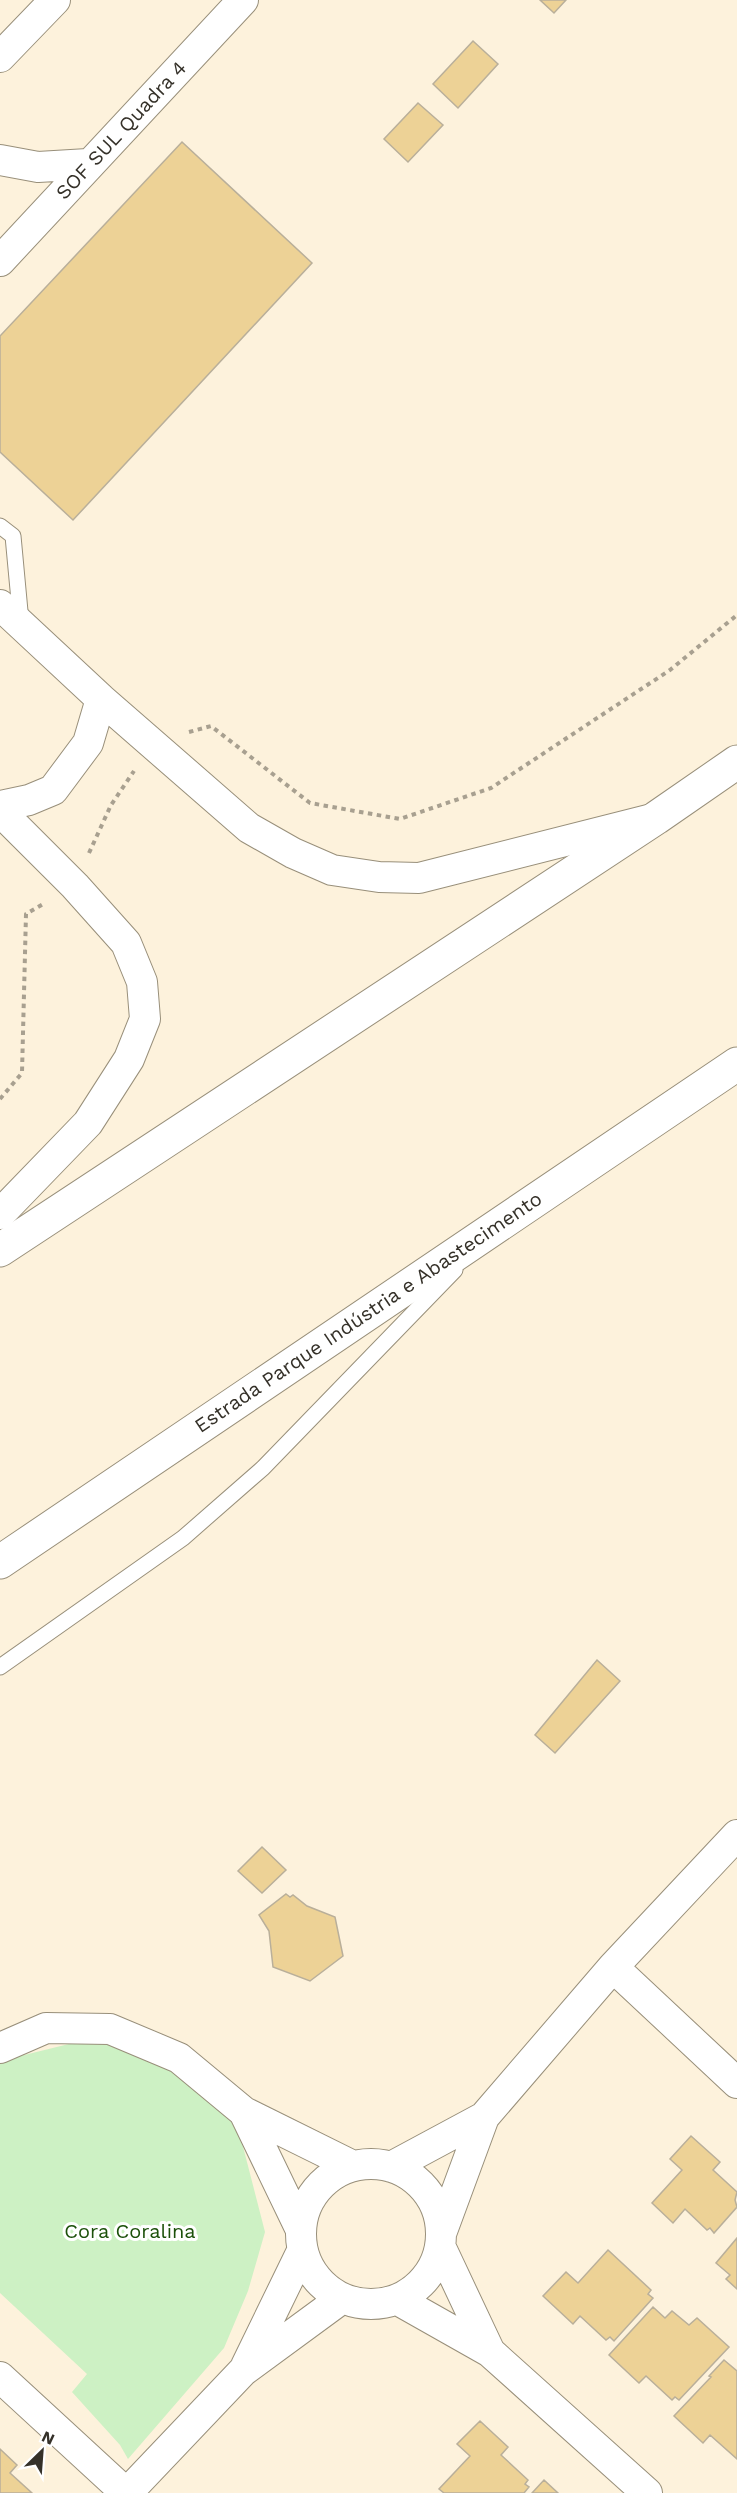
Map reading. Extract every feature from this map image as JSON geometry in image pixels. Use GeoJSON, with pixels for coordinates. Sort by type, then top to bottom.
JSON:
{"type":"FeatureCollection","features":[{"type":"Feature","properties":{"kind":"highway"},"geometry":{"type":"LineString","coordinates":[[0,1251],[656,818],[737,762]]}},
{"type":"Feature","properties":{"kind":"highway","name":"Estrada Parque Indústria e Abastecimento"},"geometry":{"type":"LineString","coordinates":[[0,1562],[737,1064]]}},
{"type":"Feature","properties":{"kind":"street"},"geometry":{"type":"LineString","coordinates":[[0,57],[55,0]]}},
{"type":"Feature","properties":{"kind":"street","name":"SOF SUL Quadra 4"},"geometry":{"type":"LineString","coordinates":[[0,261],[234,4]]}},
{"type":"Feature","properties":{"kind":"street"},"geometry":{"type":"LineString","coordinates":[[0,160],[38,167],[88,164]]}},
{"type":"Feature","properties":{"kind":"street"},"geometry":{"type":"LineString","coordinates":[[0,604],[100,699],[249,828],[293,853],[332,870],[379,877],[419,878],[656,818]]}},
{"type":"Feature","properties":{"kind":"street"},"geometry":{"type":"LineString","coordinates":[[0,806],[29,800],[53,790],[88,743],[100,699]]}},
{"type":"Feature","properties":{"kind":"street"},"geometry":{"type":"LineString","coordinates":[[0,811],[75,886],[126,943],[142,982],[145,1020],[129,1059],[88,1123],[0,1214]]}},
{"type":"Feature","properties":{"kind":"street"},"geometry":{"type":"LineString","coordinates":[[391,2167],[484,2117],[613,1967],[737,1835]]}},
{"type":"Feature","properties":{"kind":"street"},"geometry":{"type":"LineString","coordinates":[[613,1967],[737,2083]]}},
{"type":"Feature","properties":{"kind":"street"},"geometry":{"type":"LineString","coordinates":[[0,2048],[46,2028],[110,2028],[179,2058],[244,2112],[353,2166]]}},
{"type":"Feature","properties":{"kind":"street"},"geometry":{"type":"LineString","coordinates":[[244,2112],[301,2240],[316,2280],[341,2299],[370,2305],[398,2300],[413,2292],[426,2280],[435,2265],[441,2239],[484,2117]]}},
{"type":"Feature","properties":{"kind":"street"},"geometry":{"type":"LineString","coordinates":[[243,2372],[301,2240],[305,2208],[316,2188],[333,2174],[353,2166],[372,2163],[391,2167],[411,2176],[427,2190],[437,2210],[441,2239],[490,2352]]}},
{"type":"Feature","properties":{"kind":"street"},"geometry":{"type":"LineString","coordinates":[[0,2377],[126,2493],[243,2372],[341,2299]]}},
{"type":"Feature","properties":{"kind":"street"},"geometry":{"type":"LineString","coordinates":[[398,2300],[490,2352],[647,2493]]}},
{"type":"Feature","properties":{"kind":"lane"},"geometry":{"type":"LineString","coordinates":[[0,526],[13,536],[22,625]]}},
{"type":"Feature","properties":{"kind":"lane"},"geometry":{"type":"LineString","coordinates":[[0,1667],[183,1538],[262,1468],[502,1221]]}},
{"type":"Feature","properties":{"kind":"path"},"geometry":{"type":"LineString","coordinates":[[0,1099],[22,1073],[27,914],[75,886],[111,805],[153,743],[211,726],[310,803],[400,819],[491,788],[670,670],[737,615]]}},
{"type":"Feature","properties":{"kind":"green space","name":"Cora Coralina"},"geometry":{"type":"Polygon","coordinates":[[[81,2041],[124,2047],[166,2066],[216,2102],[239,2131],[265,2232],[248,2291],[224,2348],[128,2459],[120,2445],[72,2392],[87,2374],[0,2293],[0,2061],[81,2041]]]}},
{"type":"Feature","properties":{"kind":"building"},"geometry":{"type":"Polygon","coordinates":[[[540,0],[566,0],[554,13],[540,0]]]}},
{"type":"Feature","properties":{"kind":"building"},"geometry":{"type":"Polygon","coordinates":[[[473,41],[498,64],[458,108],[433,84],[473,41]]]}},
{"type":"Feature","properties":{"kind":"building"},"geometry":{"type":"Polygon","coordinates":[[[418,103],[443,125],[408,162],[384,139],[418,103]]]}},
{"type":"Feature","properties":{"kind":"building"},"geometry":{"type":"Polygon","coordinates":[[[182,142],[312,263],[73,520],[0,452],[0,336],[182,142]]]}},
{"type":"Feature","properties":{"kind":"building"},"geometry":{"type":"Polygon","coordinates":[[[597,1660],[620,1681],[555,1753],[535,1735],[597,1660]]]}},
{"type":"Feature","properties":{"kind":"building"},"geometry":{"type":"Polygon","coordinates":[[[597,1660],[620,1681],[555,1753],[535,1735],[597,1660]]]}},
{"type":"Feature","properties":{"kind":"building"},"geometry":{"type":"Polygon","coordinates":[[[262,1847],[286,1870],[262,1893],[238,1871],[262,1847]]]}},
{"type":"Feature","properties":{"kind":"building"},"geometry":{"type":"Polygon","coordinates":[[[286,1894],[290,1897],[293,1895],[307,1906],[335,1917],[343,1956],[310,1981],[273,1967],[269,1931],[259,1915],[286,1894]]]}},
{"type":"Feature","properties":{"kind":"building"},"geometry":{"type":"Polygon","coordinates":[[[286,1894],[290,1897],[293,1895],[307,1906],[335,1917],[343,1956],[310,1981],[273,1967],[269,1931],[259,1915],[286,1894]]]}},
{"type":"Feature","properties":{"kind":"building"},"geometry":{"type":"Polygon","coordinates":[[[691,2136],[720,2162],[713,2170],[737,2192],[735,2200],[737,2207],[714,2233],[710,2228],[707,2230],[685,2209],[673,2223],[652,2203],[682,2170],[670,2159],[691,2136]]]}},
{"type":"Feature","properties":{"kind":"building"},"geometry":{"type":"Polygon","coordinates":[[[737,2238],[737,2289],[726,2279],[730,2275],[716,2263],[737,2238]]]}},
{"type":"Feature","properties":{"kind":"building"},"geometry":{"type":"Polygon","coordinates":[[[608,2250],[651,2290],[648,2294],[653,2298],[614,2341],[610,2337],[606,2340],[580,2316],[573,2324],[543,2296],[566,2272],[578,2283],[608,2250]]]}},
{"type":"Feature","properties":{"kind":"building"},"geometry":{"type":"Polygon","coordinates":[[[653,2307],[665,2318],[672,2311],[689,2325],[697,2318],[729,2347],[679,2400],[675,2397],[672,2400],[646,2376],[639,2383],[609,2355],[653,2307]]]}},
{"type":"Feature","properties":{"kind":"building"},"geometry":{"type":"Polygon","coordinates":[[[724,2360],[737,2371],[737,2459],[710,2435],[703,2443],[674,2416],[724,2360]]]}},
{"type":"Feature","properties":{"kind":"building"},"geometry":{"type":"Polygon","coordinates":[[[480,2421],[508,2447],[501,2455],[528,2480],[525,2484],[529,2487],[524,2493],[444,2493],[439,2489],[470,2456],[457,2444],[480,2421]]]}},
{"type":"Feature","properties":{"kind":"building"},"geometry":{"type":"Polygon","coordinates":[[[0,2449],[17,2465],[10,2473],[32,2493],[0,2493],[0,2449]]]}},
{"type":"Feature","properties":{"kind":"building"},"geometry":{"type":"Polygon","coordinates":[[[544,2480],[558,2493],[532,2493],[544,2480]]]}}]}
